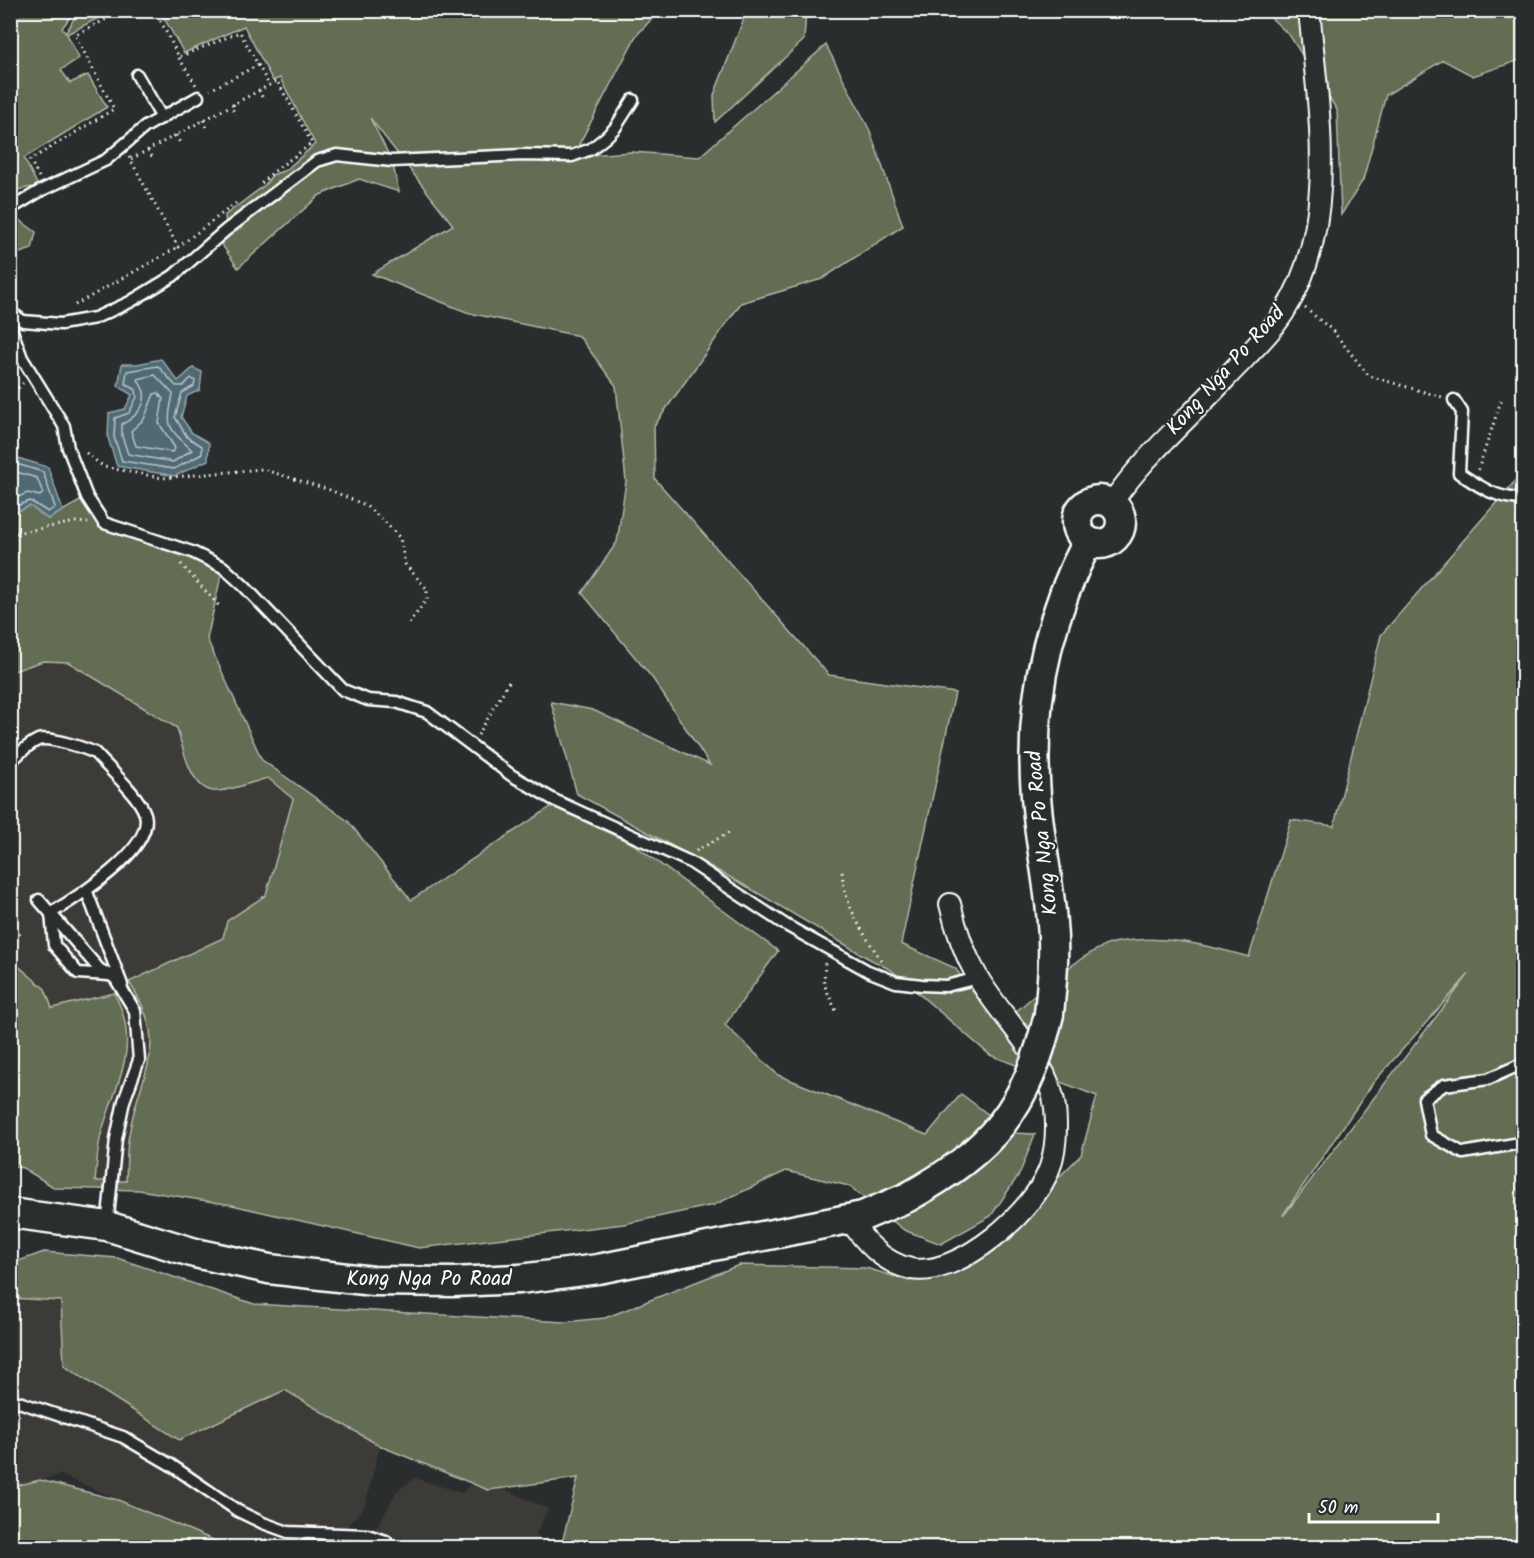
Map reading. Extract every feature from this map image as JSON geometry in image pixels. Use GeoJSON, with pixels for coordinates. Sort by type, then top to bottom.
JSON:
{"type":"FeatureCollection","features":[{"type":"Feature","properties":{"kind":"street","name":"Kong Nga Po Road"},"geometry":{"type":"LineString","coordinates":[[10,1213],[107,1226],[195,1252],[269,1269],[373,1281],[520,1280],[598,1269],[862,1216],[908,1197],[948,1175],[981,1148],[998,1130],[1029,1081],[1049,1014],[1054,955],[1051,912],[1036,799],[1036,711],[1050,629],[1067,582],[1088,541],[1103,543],[1119,531],[1120,518],[1111,504],[1150,453],[1222,382],[1272,327],[1292,297],[1300,280],[1318,213],[1322,150],[1309,10]]}},
{"type":"Feature","properties":{"kind":"street"},"geometry":{"type":"LineString","coordinates":[[849,1219],[869,1246],[888,1260],[911,1269],[929,1269],[958,1259],[1008,1227],[1030,1202],[1050,1168],[1055,1140],[1052,1093],[1043,1072],[978,978],[964,951],[950,904]]}},
{"type":"Feature","properties":{"kind":"lane"},"geometry":{"type":"LineString","coordinates":[[137,75],[162,118]]}},
{"type":"Feature","properties":{"kind":"lane"},"geometry":{"type":"LineString","coordinates":[[10,209],[44,189],[106,160],[122,145],[198,97]]}},
{"type":"Feature","properties":{"kind":"lane"},"geometry":{"type":"LineString","coordinates":[[10,312],[23,321],[61,324],[95,318],[130,302],[173,276],[226,230],[317,161],[337,154],[392,161],[524,155],[572,156],[591,149],[606,137],[615,128],[633,100]]}},
{"type":"Feature","properties":{"kind":"lane"},"geometry":{"type":"LineString","coordinates":[[10,325],[22,358],[64,429],[81,485],[95,512],[104,523],[156,539],[223,567],[343,690],[368,700],[396,702],[427,712],[520,780],[555,800],[690,862],[784,924],[868,971],[896,982],[946,986],[978,978]]}},
{"type":"Feature","properties":{"kind":"lane"},"geometry":{"type":"LineString","coordinates":[[1454,400],[1462,412],[1458,473],[1488,493],[1509,499],[1524,499]]}},
{"type":"Feature","properties":{"kind":"lane"},"geometry":{"type":"LineString","coordinates":[[10,762],[26,748],[44,739],[86,748],[95,753],[138,802],[145,814],[145,830],[141,840],[87,892],[51,913]]}},
{"type":"Feature","properties":{"kind":"lane"},"geometry":{"type":"LineString","coordinates":[[87,892],[123,988],[135,1011],[139,1060],[124,1101],[116,1139],[107,1226]]}},
{"type":"Feature","properties":{"kind":"lane"},"geometry":{"type":"LineString","coordinates":[[39,900],[99,969],[123,988]]}},
{"type":"Feature","properties":{"kind":"lane"},"geometry":{"type":"LineString","coordinates":[[51,913],[54,945],[78,973],[109,975]]}},
{"type":"Feature","properties":{"kind":"lane"},"geometry":{"type":"LineString","coordinates":[[1521,1143],[1463,1153],[1431,1135],[1424,1099],[1444,1085],[1488,1079],[1524,1063]]}},
{"type":"Feature","properties":{"kind":"lane"},"geometry":{"type":"LineString","coordinates":[[10,1399],[123,1437],[171,1465],[238,1511],[264,1523],[288,1532],[368,1535],[386,1541]]}},
{"type":"Feature","properties":{"kind":"path"},"geometry":{"type":"LineString","coordinates":[[44,189],[30,160],[114,109],[75,35],[124,10]]}},
{"type":"Feature","properties":{"kind":"path"},"geometry":{"type":"LineString","coordinates":[[155,10],[179,57],[202,94],[258,65]]}},
{"type":"Feature","properties":{"kind":"path"},"geometry":{"type":"LineString","coordinates":[[179,57],[240,32],[269,85]]}},
{"type":"Feature","properties":{"kind":"path"},"geometry":{"type":"LineString","coordinates":[[131,159],[277,81],[312,143],[283,168],[270,173],[252,190]]}},
{"type":"Feature","properties":{"kind":"path"},"geometry":{"type":"LineString","coordinates":[[259,90],[263,99]]}},
{"type":"Feature","properties":{"kind":"path"},"geometry":{"type":"LineString","coordinates":[[235,102],[232,108],[235,115]]}},
{"type":"Feature","properties":{"kind":"path"},"geometry":{"type":"LineString","coordinates":[[204,120],[207,129]]}},
{"type":"Feature","properties":{"kind":"path"},"geometry":{"type":"LineString","coordinates":[[176,135],[180,143]]}},
{"type":"Feature","properties":{"kind":"path"},"geometry":{"type":"LineString","coordinates":[[122,145],[178,247]]}},
{"type":"Feature","properties":{"kind":"path"},"geometry":{"type":"LineString","coordinates":[[148,150],[153,158]]}},
{"type":"Feature","properties":{"kind":"path"},"geometry":{"type":"LineString","coordinates":[[75,305],[178,247],[243,198]]}},
{"type":"Feature","properties":{"kind":"path"},"geometry":{"type":"LineString","coordinates":[[1292,297],[1332,330],[1369,376],[1454,400]]}},
{"type":"Feature","properties":{"kind":"path"},"geometry":{"type":"LineString","coordinates":[[1474,483],[1502,398]]}},
{"type":"Feature","properties":{"kind":"path"},"geometry":{"type":"LineString","coordinates":[[64,429],[87,454],[104,467],[162,478],[262,469],[330,490],[365,505],[400,538],[405,564],[427,589],[427,599],[408,625]]}},
{"type":"Feature","properties":{"kind":"path"},"geometry":{"type":"LineString","coordinates":[[10,534],[76,522],[104,523]]}},
{"type":"Feature","properties":{"kind":"path"},"geometry":{"type":"LineString","coordinates":[[156,539],[200,582],[219,606]]}},
{"type":"Feature","properties":{"kind":"path"},"geometry":{"type":"LineString","coordinates":[[482,728],[509,682]]}},
{"type":"Feature","properties":{"kind":"path"},"geometry":{"type":"LineString","coordinates":[[693,853],[730,832]]}},
{"type":"Feature","properties":{"kind":"path"},"geometry":{"type":"LineString","coordinates":[[842,872],[844,894],[859,927],[896,982]]}},
{"type":"Feature","properties":{"kind":"path"},"geometry":{"type":"LineString","coordinates":[[11,925],[23,938]]}},
{"type":"Feature","properties":{"kind":"path"},"geometry":{"type":"LineString","coordinates":[[831,950],[823,967],[824,984],[836,1011]]}},
{"type":"Feature","properties":{"kind":"shaded area"},"geometry":{"type":"Polygon","coordinates":[[[43,661],[68,662],[177,728],[189,769],[213,791],[268,778],[293,799],[266,895],[227,921],[223,938],[129,982],[145,1007],[153,1045],[129,1135],[126,1181],[95,1182],[101,1134],[129,1042],[114,994],[52,1009],[45,989],[11,959],[10,672],[43,661]]]}},
{"type":"Feature","properties":{"kind":"shaded area"},"geometry":{"type":"Polygon","coordinates":[[[10,1298],[61,1301],[179,1439],[285,1390],[380,1446],[365,1506],[329,1547],[230,1547],[61,1475],[11,1487],[10,1298]]]}},
{"type":"Feature","properties":{"kind":"shaded area"},"geometry":{"type":"Polygon","coordinates":[[[415,1478],[462,1493],[472,1483],[488,1490],[503,1488],[548,1509],[536,1535],[552,1547],[372,1548],[365,1542],[379,1524],[396,1492],[415,1478]]]}},
{"type":"Feature","properties":{"kind":"green space"},"geometry":{"type":"Polygon","coordinates":[[[11,10],[75,11],[62,28],[66,33],[78,11],[112,11],[67,34],[79,58],[61,70],[70,83],[88,75],[107,107],[24,158],[38,186],[11,191],[11,10]]]}},
{"type":"Feature","properties":{"kind":"green space"},"geometry":{"type":"Polygon","coordinates":[[[160,11],[659,11],[636,36],[573,156],[632,152],[699,157],[826,45],[870,131],[903,226],[822,279],[741,303],[654,426],[655,479],[829,675],[955,693],[901,944],[955,968],[999,1026],[1073,965],[1104,946],[1118,942],[1168,940],[1201,945],[1249,957],[1291,820],[1334,826],[1381,635],[1523,472],[1523,1547],[561,1547],[578,1478],[488,1490],[380,1446],[285,1390],[179,1440],[64,1366],[61,1301],[11,1298],[10,1264],[44,1252],[117,1258],[254,1304],[564,1322],[605,1318],[739,1265],[866,1268],[909,1281],[959,1269],[1011,1239],[1050,1186],[1081,1155],[1097,1096],[990,1055],[891,970],[744,885],[577,794],[551,702],[593,710],[710,765],[653,679],[582,593],[617,542],[626,481],[616,386],[579,336],[469,313],[372,274],[453,225],[370,118],[392,161],[399,192],[359,179],[320,195],[238,268],[220,242],[226,230],[225,215],[265,185],[272,175],[286,170],[315,144],[280,78],[273,81],[244,26],[184,53],[160,11]],[[1469,974],[1373,1083],[1284,1215],[1469,974]]]}},
{"type":"Feature","properties":{"kind":"green space"},"geometry":{"type":"Polygon","coordinates":[[[742,11],[806,11],[804,40],[715,122],[714,95],[746,13],[742,11]]]}},
{"type":"Feature","properties":{"kind":"green space"},"geometry":{"type":"Polygon","coordinates":[[[1264,11],[1523,11],[1523,59],[1473,76],[1443,60],[1386,95],[1363,180],[1341,215],[1337,110],[1290,36],[1264,11]]]}},
{"type":"Feature","properties":{"kind":"green space"},"geometry":{"type":"Polygon","coordinates":[[[10,213],[36,232],[32,249],[11,256],[10,213]]]}},
{"type":"Feature","properties":{"kind":"green space"},"geometry":{"type":"Polygon","coordinates":[[[87,497],[105,523],[223,567],[207,639],[262,760],[348,821],[411,900],[552,806],[633,844],[778,951],[725,1025],[778,1075],[927,1135],[961,1094],[1013,1133],[1035,1134],[1020,1173],[991,1216],[941,1244],[904,1230],[849,1186],[786,1171],[714,1205],[624,1224],[419,1248],[232,1205],[139,1190],[55,1188],[23,1168],[11,1166],[10,959],[45,989],[52,1008],[114,993],[126,1029],[126,1046],[120,1079],[100,1137],[95,1181],[126,1181],[129,1135],[149,1059],[151,1042],[149,1025],[142,1005],[129,982],[223,938],[227,921],[266,895],[293,799],[268,778],[225,790],[213,791],[205,788],[198,782],[188,765],[177,728],[68,662],[43,661],[11,672],[11,514],[30,506],[48,519],[87,497]]]}},
{"type":"Feature","properties":{"kind":"green space"},"geometry":{"type":"Polygon","coordinates":[[[40,1480],[118,1500],[230,1547],[11,1547],[11,1487],[40,1480]]]}},
{"type":"Feature","properties":{"kind":"water"},"geometry":{"type":"Polygon","coordinates":[[[161,359],[178,381],[193,368],[202,372],[200,390],[187,396],[181,417],[192,433],[209,443],[208,460],[175,476],[117,466],[108,438],[109,413],[125,409],[132,395],[118,386],[122,364],[137,364],[161,359]]]}},
{"type":"Feature","properties":{"kind":"water"},"geometry":{"type":"Polygon","coordinates":[[[11,456],[48,467],[63,511],[48,519],[30,506],[11,514],[11,456]]]}}]}
